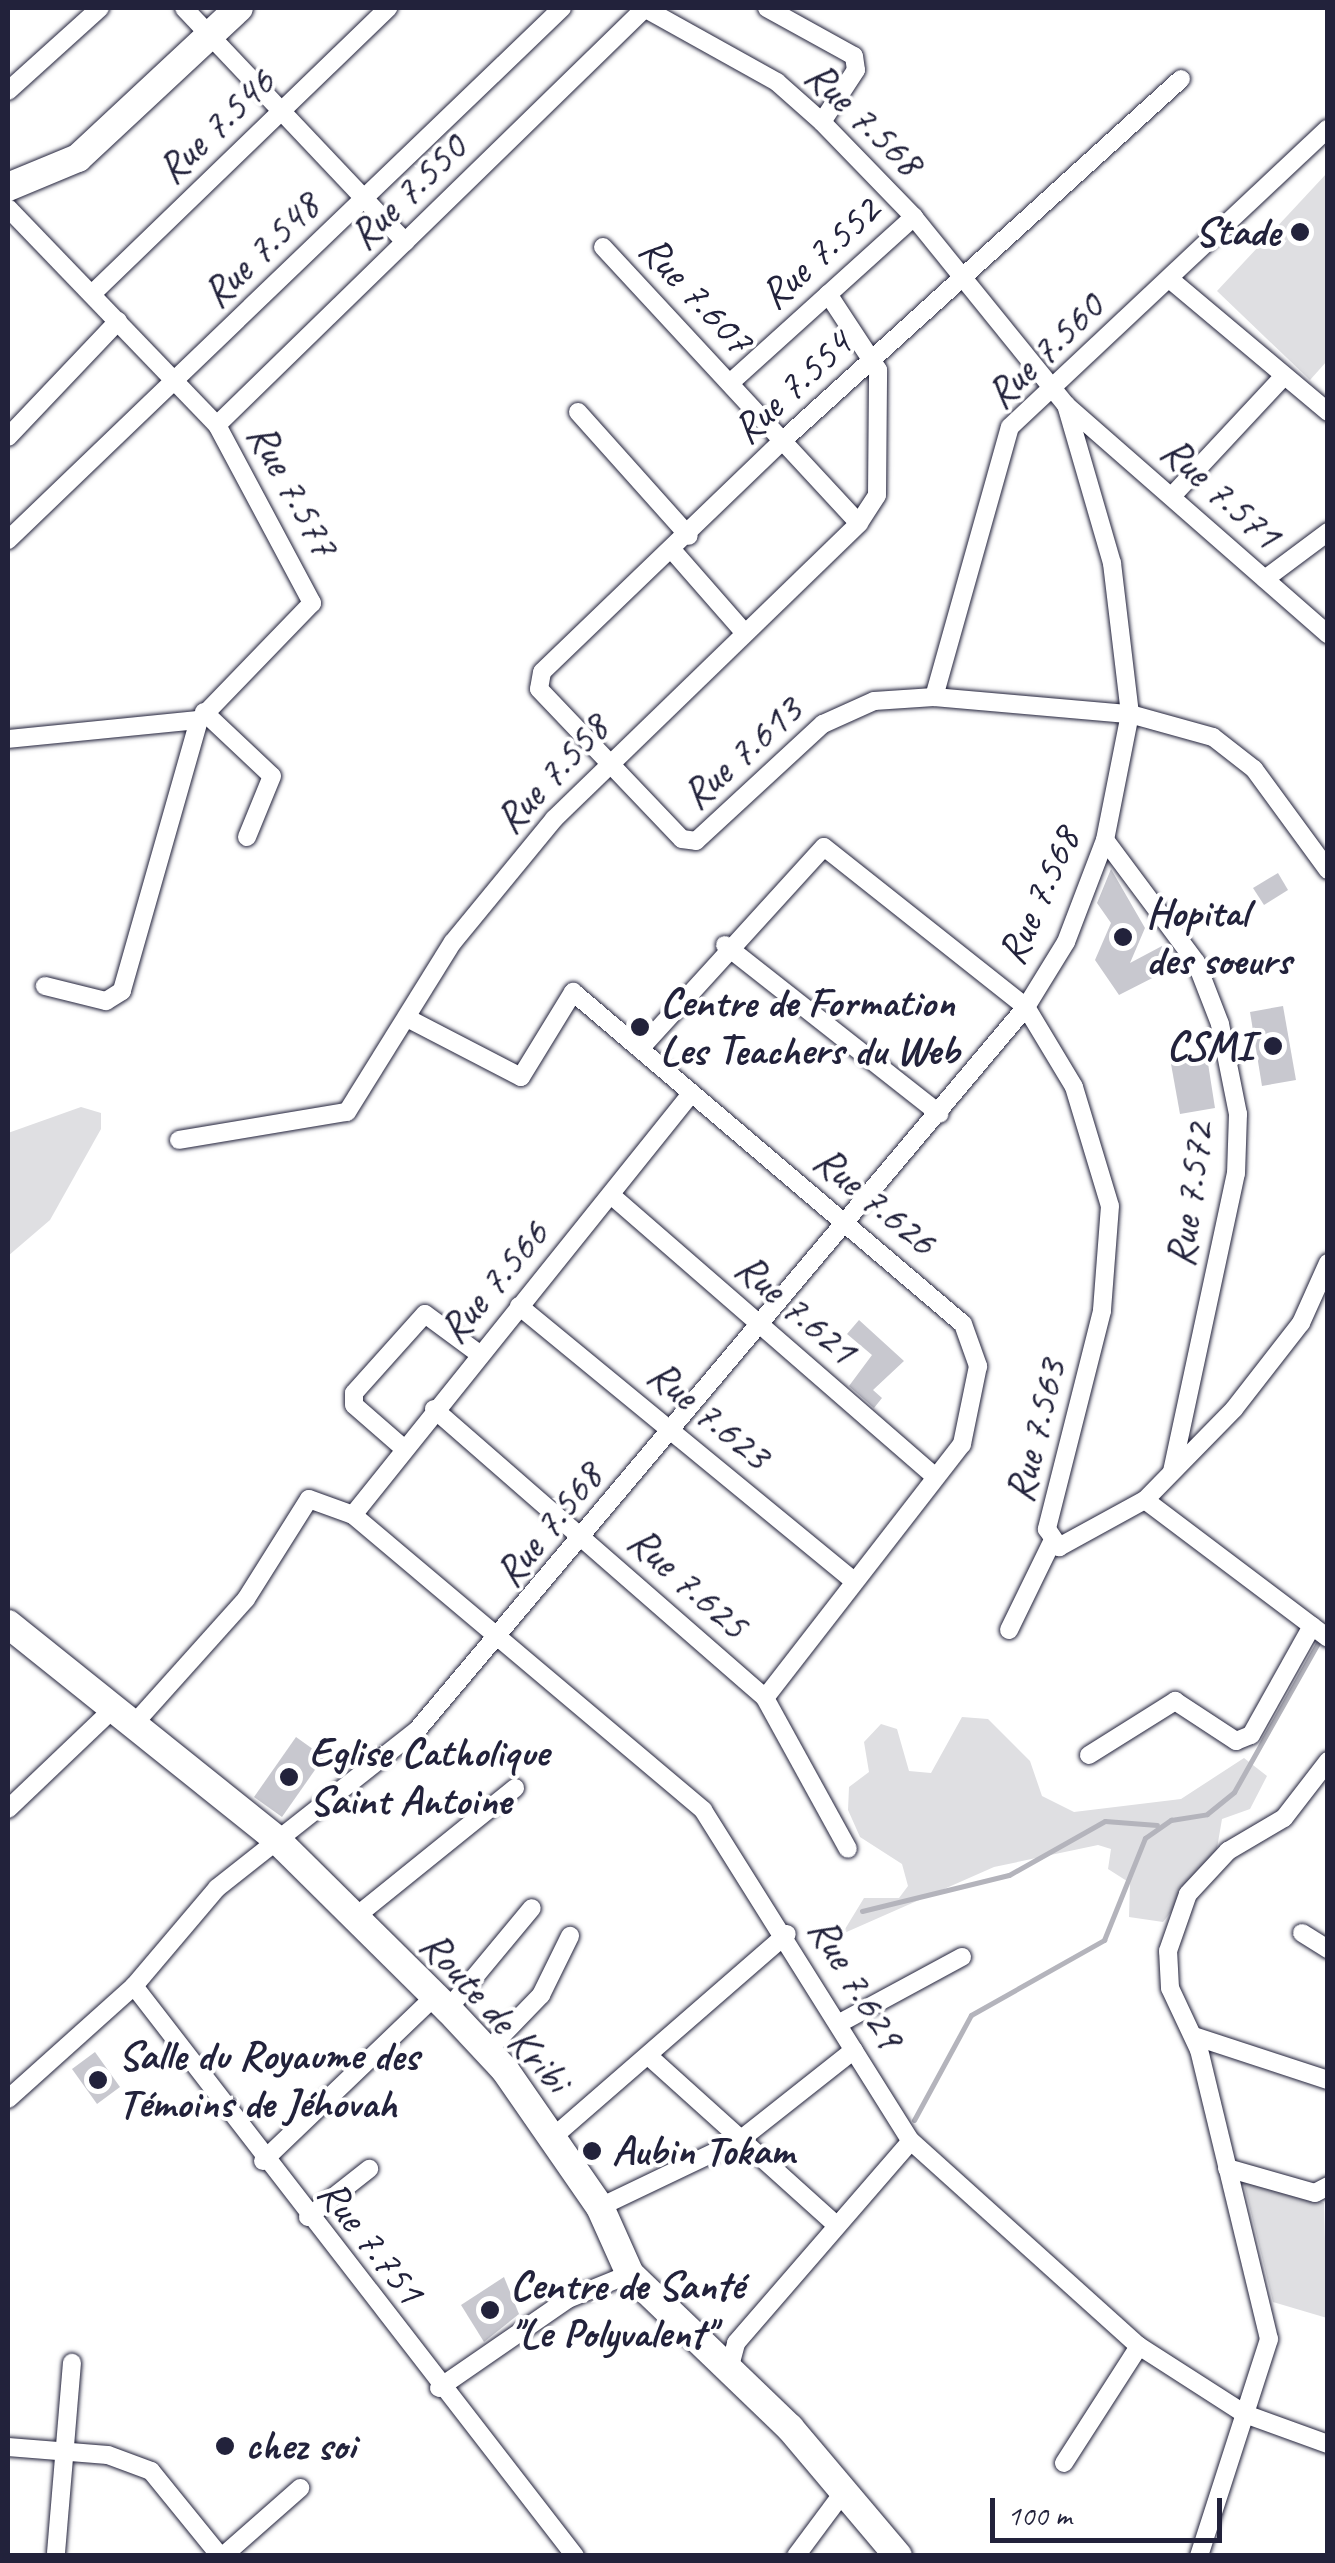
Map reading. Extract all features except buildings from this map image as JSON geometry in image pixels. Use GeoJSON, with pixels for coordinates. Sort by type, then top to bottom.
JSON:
{"type":"FeatureCollection","features":[{"type":"Feature","properties":{"kind":"main road"},"geometry":{"type":"LineString","coordinates":[[8,188],[78,158],[239,8]]}},
{"type":"Feature","properties":{"kind":"main road","name":"Route de Kribi"},"geometry":{"type":"LineString","coordinates":[[8,1624],[276,1839],[441,2003],[552,2138],[600,2207],[630,2274],[730,2366],[845,2490],[898,2556]]}},
{"type":"Feature","properties":{"kind":"street"},"geometry":{"type":"LineString","coordinates":[[8,91],[100,8]]}},
{"type":"Feature","properties":{"kind":"street"},"geometry":{"type":"LineString","coordinates":[[184,8],[405,242]]}},
{"type":"Feature","properties":{"kind":"street","name":"Rue 7.546"},"geometry":{"type":"LineString","coordinates":[[92,294],[388,8]]}},
{"type":"Feature","properties":{"kind":"street","name":"Rue 7.548"},"geometry":{"type":"LineString","coordinates":[[8,540],[562,8]]}},
{"type":"Feature","properties":{"kind":"street","name":"Rue 7.568"},"geometry":{"type":"LineString","coordinates":[[276,1839],[396,1750],[501,1639],[761,1324],[847,1227],[1026,1008],[1066,942],[1105,840],[1130,714],[1112,562],[1066,405],[965,276],[822,122],[777,82],[645,8]]}},
{"type":"Feature","properties":{"kind":"street","name":"Rue 7.550"},"geometry":{"type":"LineString","coordinates":[[217,425],[645,8]]}},
{"type":"Feature","properties":{"kind":"street"},"geometry":{"type":"LineString","coordinates":[[767,8],[854,56],[856,70],[822,122]]}},
{"type":"Feature","properties":{"kind":"street","name":"Rue 7.554"},"geometry":{"type":"LineString","coordinates":[[608,762],[538,680],[673,552],[780,442],[1181,79]]}},
{"type":"Feature","properties":{"kind":"street","name":"Rue 7.560"},"geometry":{"type":"LineString","coordinates":[[934,697],[992,466],[1010,427],[1050,384],[1172,281],[1328,128]]}},
{"type":"Feature","properties":{"kind":"street","name":"Rue 7.577"},"geometry":{"type":"LineString","coordinates":[[8,208],[178,380],[217,425],[312,603],[201,716],[122,991],[106,1001],[45,986]]}},
{"type":"Feature","properties":{"kind":"street","name":"Rue 7.552"},"geometry":{"type":"LineString","coordinates":[[730,383],[914,217]]}},
{"type":"Feature","properties":{"kind":"street","name":"Rue 7.607"},"geometry":{"type":"LineString","coordinates":[[603,247],[780,442],[860,523]]}},
{"type":"Feature","properties":{"kind":"street"},"geometry":{"type":"LineString","coordinates":[[1172,281],[1328,412]]}},
{"type":"Feature","properties":{"kind":"street"},"geometry":{"type":"LineString","coordinates":[[828,294],[875,358]]}},
{"type":"Feature","properties":{"kind":"street"},"geometry":{"type":"LineString","coordinates":[[8,436],[118,321]]}},
{"type":"Feature","properties":{"kind":"street","name":"Rue 7.558"},"geometry":{"type":"LineString","coordinates":[[179,1140],[334,1120],[364,1096],[453,942],[608,762],[860,523],[876,495],[875,358]]}},
{"type":"Feature","properties":{"kind":"street"},"geometry":{"type":"LineString","coordinates":[[1172,496],[1283,377]]}},
{"type":"Feature","properties":{"kind":"street","name":"Rue 7.571"},"geometry":{"type":"LineString","coordinates":[[1066,405],[1328,634]]}},
{"type":"Feature","properties":{"kind":"street"},"geometry":{"type":"LineString","coordinates":[[578,412],[689,536]]}},
{"type":"Feature","properties":{"kind":"street"},"geometry":{"type":"LineString","coordinates":[[1265,579],[1328,532]]}},
{"type":"Feature","properties":{"kind":"street"},"geometry":{"type":"LineString","coordinates":[[673,552],[743,630]]}},
{"type":"Feature","properties":{"kind":"street","name":"Rue 7.613"},"geometry":{"type":"LineString","coordinates":[[608,762],[682,839],[696,841],[824,724],[874,700],[934,697],[1130,714]]}},
{"type":"Feature","properties":{"kind":"street"},"geometry":{"type":"LineString","coordinates":[[1130,714],[1213,737],[1254,769],[1328,870]]}},
{"type":"Feature","properties":{"kind":"street"},"geometry":{"type":"LineString","coordinates":[[8,739],[201,716],[272,776],[247,838]]}},
{"type":"Feature","properties":{"kind":"street","name":"Rue 7.572"},"geometry":{"type":"LineString","coordinates":[[1105,840],[1196,962],[1220,1024],[1238,1114],[1236,1173],[1172,1472]]}},
{"type":"Feature","properties":{"kind":"street"},"geometry":{"type":"LineString","coordinates":[[640,1049],[725,946],[814,850],[833,849],[1026,1008]]}},
{"type":"Feature","properties":{"kind":"street"},"geometry":{"type":"LineString","coordinates":[[725,946],[940,1114]]}},
{"type":"Feature","properties":{"kind":"street","name":"Rue 7.626"},"geometry":{"type":"LineString","coordinates":[[409,1019],[522,1077],[574,992],[690,1095],[963,1324],[978,1366],[962,1444],[852,1580],[765,1698]]}},
{"type":"Feature","properties":{"kind":"street","name":"Rue 7.563"},"geometry":{"type":"LineString","coordinates":[[1026,1008],[1080,1102],[1110,1206],[1102,1311],[1047,1528],[1052,1542],[1079,1542],[1145,1500],[1301,1323],[1328,1264]]}},
{"type":"Feature","properties":{"kind":"street","name":"Rue 7.566"},"geometry":{"type":"LineString","coordinates":[[354,1514],[401,1446],[690,1095]]}},
{"type":"Feature","properties":{"kind":"street","name":"Rue 7.621"},"geometry":{"type":"LineString","coordinates":[[611,1195],[934,1476]]}},
{"type":"Feature","properties":{"kind":"street","name":"Rue 7.623"},"geometry":{"type":"LineString","coordinates":[[518,1306],[852,1580]]}},
{"type":"Feature","properties":{"kind":"street"},"geometry":{"type":"LineString","coordinates":[[401,1446],[354,1405],[354,1393],[425,1314],[479,1354]]}},
{"type":"Feature","properties":{"kind":"street","name":"Rue 7.625"},"geometry":{"type":"LineString","coordinates":[[434,1408],[765,1698],[848,1849]]}},
{"type":"Feature","properties":{"kind":"street"},"geometry":{"type":"LineString","coordinates":[[8,1809],[123,1717],[246,1599],[310,1498],[354,1514]]}},
{"type":"Feature","properties":{"kind":"street"},"geometry":{"type":"LineString","coordinates":[[1088,1756],[1175,1701],[1236,1740],[1251,1735],[1320,1632],[1145,1500]]}},
{"type":"Feature","properties":{"kind":"street","name":"Rue 7.629"},"geometry":{"type":"LineString","coordinates":[[354,1514],[703,1810],[786,1934],[911,2142],[1138,2346],[1244,2414],[1328,2444]]}},
{"type":"Feature","properties":{"kind":"street"},"geometry":{"type":"LineString","coordinates":[[1009,1630],[1052,1542]]}},
{"type":"Feature","properties":{"kind":"street"},"geometry":{"type":"LineString","coordinates":[[1200,2556],[1269,2339],[1194,2036],[1170,1988],[1168,1951],[1188,1894],[1228,1851],[1284,1818],[1328,1761]]}},
{"type":"Feature","properties":{"kind":"street"},"geometry":{"type":"LineString","coordinates":[[354,1918],[515,1788]]}},
{"type":"Feature","properties":{"kind":"street"},"geometry":{"type":"LineString","coordinates":[[8,2099],[134,1986],[217,1888],[276,1839]]}},
{"type":"Feature","properties":{"kind":"street"},"geometry":{"type":"LineString","coordinates":[[262,2161],[441,2003],[532,1908]]}},
{"type":"Feature","properties":{"kind":"street"},"geometry":{"type":"LineString","coordinates":[[1302,1933],[1328,1949]]}},
{"type":"Feature","properties":{"kind":"street"},"geometry":{"type":"LineString","coordinates":[[552,2138],[652,2060],[786,1934]]}},
{"type":"Feature","properties":{"kind":"street"},"geometry":{"type":"LineString","coordinates":[[485,2053],[541,1996],[570,1936]]}},
{"type":"Feature","properties":{"kind":"street"},"geometry":{"type":"LineString","coordinates":[[838,2024],[962,1957]]}},
{"type":"Feature","properties":{"kind":"street","name":"Rue 7.751"},"geometry":{"type":"LineString","coordinates":[[134,1986],[262,2161],[575,2556]]}},
{"type":"Feature","properties":{"kind":"street"},"geometry":{"type":"LineString","coordinates":[[1194,2036],[1328,2080]]}},
{"type":"Feature","properties":{"kind":"street"},"geometry":{"type":"LineString","coordinates":[[600,2207],[740,2140],[854,2050]]}},
{"type":"Feature","properties":{"kind":"street"},"geometry":{"type":"LineString","coordinates":[[652,2060],[836,2225]]}},
{"type":"Feature","properties":{"kind":"street"},"geometry":{"type":"LineString","coordinates":[[730,2366],[736,2343],[911,2142]]}},
{"type":"Feature","properties":{"kind":"street"},"geometry":{"type":"LineString","coordinates":[[1227,2168],[1326,2189]]}},
{"type":"Feature","properties":{"kind":"street"},"geometry":{"type":"LineString","coordinates":[[308,2216],[370,2169]]}},
{"type":"Feature","properties":{"kind":"street"},"geometry":{"type":"LineString","coordinates":[[440,2388],[568,2298],[630,2274]]}},
{"type":"Feature","properties":{"kind":"street"},"geometry":{"type":"LineString","coordinates":[[1064,2464],[1138,2346]]}},
{"type":"Feature","properties":{"kind":"street"},"geometry":{"type":"LineString","coordinates":[[56,2552],[72,2364]]}},
{"type":"Feature","properties":{"kind":"street"},"geometry":{"type":"LineString","coordinates":[[8,2447],[66,2452],[151,2471],[222,2556],[300,2488]]}},
{"type":"Feature","properties":{"kind":"street"},"geometry":{"type":"LineString","coordinates":[[796,2556],[845,2490]]}},
{"type":"Feature","properties":{"kind":"shaded area","name":"Stade"},"geometry":{"type":"Polygon","coordinates":[[[1327,173],[1327,361],[1310,380],[1217,291],[1327,173]]]}},
{"type":"Feature","properties":{"kind":"shaded area"},"geometry":{"type":"Polygon","coordinates":[[[81,1107],[101,1113],[101,1129],[50,1220],[8,1256],[8,1133],[81,1107]]]}},
{"type":"Feature","properties":{"kind":"shaded area"},"geometry":{"type":"Polygon","coordinates":[[[962,1717],[988,1719],[1030,1761],[1042,1796],[1074,1812],[1181,1799],[1244,1758],[1267,1776],[1250,1809],[1222,1819],[1216,1854],[1163,1922],[1129,1917],[1130,1883],[1108,1869],[1111,1849],[1098,1845],[994,1867],[842,1934],[864,1898],[899,1898],[908,1886],[902,1864],[860,1837],[848,1810],[849,1787],[869,1772],[864,1742],[881,1724],[897,1729],[909,1771],[931,1773],[962,1717]]]}},
{"type":"Feature","properties":{"kind":"shaded area"},"geometry":{"type":"Polygon","coordinates":[[[1243,2180],[1324,2203],[1327,2318],[1273,2302],[1243,2180]]]}},
{"type":"Feature","properties":{"kind":"waterway"},"geometry":{"type":"LineString","coordinates":[[914,2120],[971,2015],[1104,1940],[1145,1838],[1171,1820],[1207,1814],[1234,1792],[1328,1625]]}},
{"type":"Feature","properties":{"kind":"waterway"},"geometry":{"type":"LineString","coordinates":[[862,1911],[1009,1875],[1105,1821],[1157,1825]]}},
{"type":"Feature","properties":{"kind":"place","name":"Stade"},"geometry":{"type":"Point","coordinates":[1300,232]}},
{"type":"Feature","properties":{"kind":"place","name":"Hopital des soeurs"},"geometry":{"type":"Point","coordinates":[1123,937]}},
{"type":"Feature","properties":{"kind":"place","name":"Centre de Formation Les Teachers du Web"},"geometry":{"type":"Point","coordinates":[640,1027]}},
{"type":"Feature","properties":{"kind":"place","name":"CSMI"},"geometry":{"type":"Point","coordinates":[1273,1046]}},
{"type":"Feature","properties":{"kind":"place","name":"Eglise Catholique Saint Antoine"},"geometry":{"type":"Point","coordinates":[289,1777]}},
{"type":"Feature","properties":{"kind":"place","name":"Salle du Royaume des Témoins de Jéhovah"},"geometry":{"type":"Point","coordinates":[98,2080]}},
{"type":"Feature","properties":{"kind":"place","name":"Aubin Tokam"},"geometry":{"type":"Point","coordinates":[592,2151]}},
{"type":"Feature","properties":{"kind":"place","name":"Centre de Santé \"Le Polyvalent\""},"geometry":{"type":"Point","coordinates":[490,2310]}},
{"type":"Feature","properties":{"kind":"place","name":"chez soi"},"geometry":{"type":"Point","coordinates":[225,2446]}}]}
